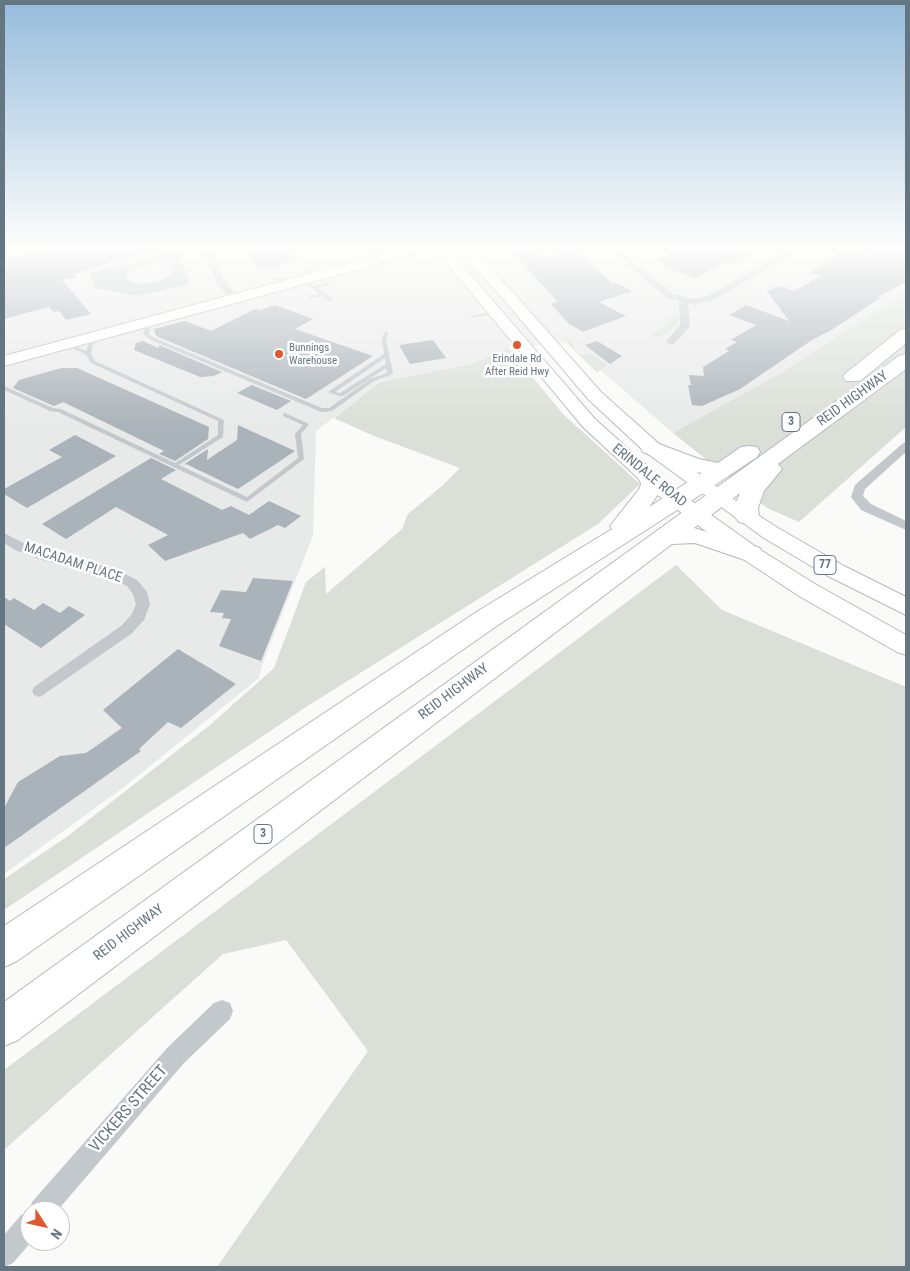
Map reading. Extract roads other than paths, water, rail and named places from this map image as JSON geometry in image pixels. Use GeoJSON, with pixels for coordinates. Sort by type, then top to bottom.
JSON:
{"type":"FeatureCollection","features":[{"type":"Feature","properties":{"kind":"highway","name":"REID HIGHWAY"},"geometry":{"type":"LineString","coordinates":[[710,491],[723,470],[850,378],[906,334]]}},
{"type":"Feature","properties":{"kind":"highway","name":"REID HIGHWAY"},"geometry":{"type":"LineString","coordinates":[[4,948],[488,618],[605,546],[686,507],[798,440],[906,360]]}},
{"type":"Feature","properties":{"kind":"highway"},"geometry":{"type":"LineString","coordinates":[[747,517],[746,508],[753,489],[798,440]]}},
{"type":"Feature","properties":{"kind":"highway"},"geometry":{"type":"LineString","coordinates":[[651,447],[694,464],[723,470]]}},
{"type":"Feature","properties":{"kind":"highway"},"geometry":{"type":"LineString","coordinates":[[605,546],[647,495],[652,483],[648,478]]}},
{"type":"Feature","properties":{"kind":"highway","name":"REID HIGHWAY"},"geometry":{"type":"LineString","coordinates":[[4,1026],[665,537],[686,507]]}},
{"type":"Feature","properties":{"kind":"highway"},"geometry":{"type":"LineString","coordinates":[[665,537],[683,534],[698,536],[751,554]]}},
{"type":"Feature","properties":{"kind":"main road"},"geometry":{"type":"LineString","coordinates":[[4,350],[175,308]]}},
{"type":"Feature","properties":{"kind":"main road"},"geometry":{"type":"LineString","coordinates":[[4,361],[151,322],[191,308]]}},
{"type":"Feature","properties":{"kind":"main road","name":"ERINDALE ROAD"},"geometry":{"type":"LineString","coordinates":[[493,308],[589,423],[648,478],[751,554],[807,590],[906,646]]}},
{"type":"Feature","properties":{"kind":"main road","name":"ERINDALE ROAD"},"geometry":{"type":"LineString","coordinates":[[519,308],[596,396],[651,447],[747,517],[836,571],[906,607]]}},
{"type":"Feature","properties":{"kind":"street"},"geometry":{"type":"LineString","coordinates":[[671,342],[685,326],[685,308]]}},
{"type":"Feature","properties":{"kind":"street"},"geometry":{"type":"LineString","coordinates":[[906,446],[859,488],[857,497],[866,507],[906,526]]}},
{"type":"Feature","properties":{"kind":"street","name":"MACADAM PLACE"},"geometry":{"type":"LineString","coordinates":[[4,537],[20,547],[48,557],[110,572],[132,583],[140,592],[143,604],[139,616],[126,630],[40,691]]}},
{"type":"Feature","properties":{"kind":"street","name":"VICKERS STREET"},"geometry":{"type":"LineString","coordinates":[[50,1201],[176,1055],[222,1011]]}},
{"type":"Feature","properties":{"kind":"street"},"geometry":{"type":"LineString","coordinates":[[4,1254],[20,1236]]}},
{"type":"Feature","properties":{"kind":"lane"},"geometry":{"type":"LineString","coordinates":[[471,317],[496,312]]}},
{"type":"Feature","properties":{"kind":"lane"},"geometry":{"type":"LineString","coordinates":[[88,354],[91,342],[151,322]]}},
{"type":"Feature","properties":{"kind":"lane"},"geometry":{"type":"LineString","coordinates":[[151,322],[146,334],[152,339],[321,410],[330,410],[372,380],[390,374],[385,355],[384,340],[386,332]]}},
{"type":"Feature","properties":{"kind":"lane"},"geometry":{"type":"LineString","coordinates":[[62,346],[74,347],[88,354],[93,362],[221,420],[221,436],[175,465]]}},
{"type":"Feature","properties":{"kind":"lane"},"geometry":{"type":"LineString","coordinates":[[385,355],[331,392],[342,395],[387,365]]}},
{"type":"Feature","properties":{"kind":"lane"},"geometry":{"type":"LineString","coordinates":[[4,388],[52,410],[59,410],[247,500],[301,459],[298,434],[306,424],[285,414]]}},
{"type":"Feature","properties":{"kind":"place","name":"Erindale Rd After Reid Hwy"},"geometry":{"type":"Point","coordinates":[517,345]}},
{"type":"Feature","properties":{"kind":"place","name":"Bunnings Warehouse"},"geometry":{"type":"Point","coordinates":[279,354]}}]}
